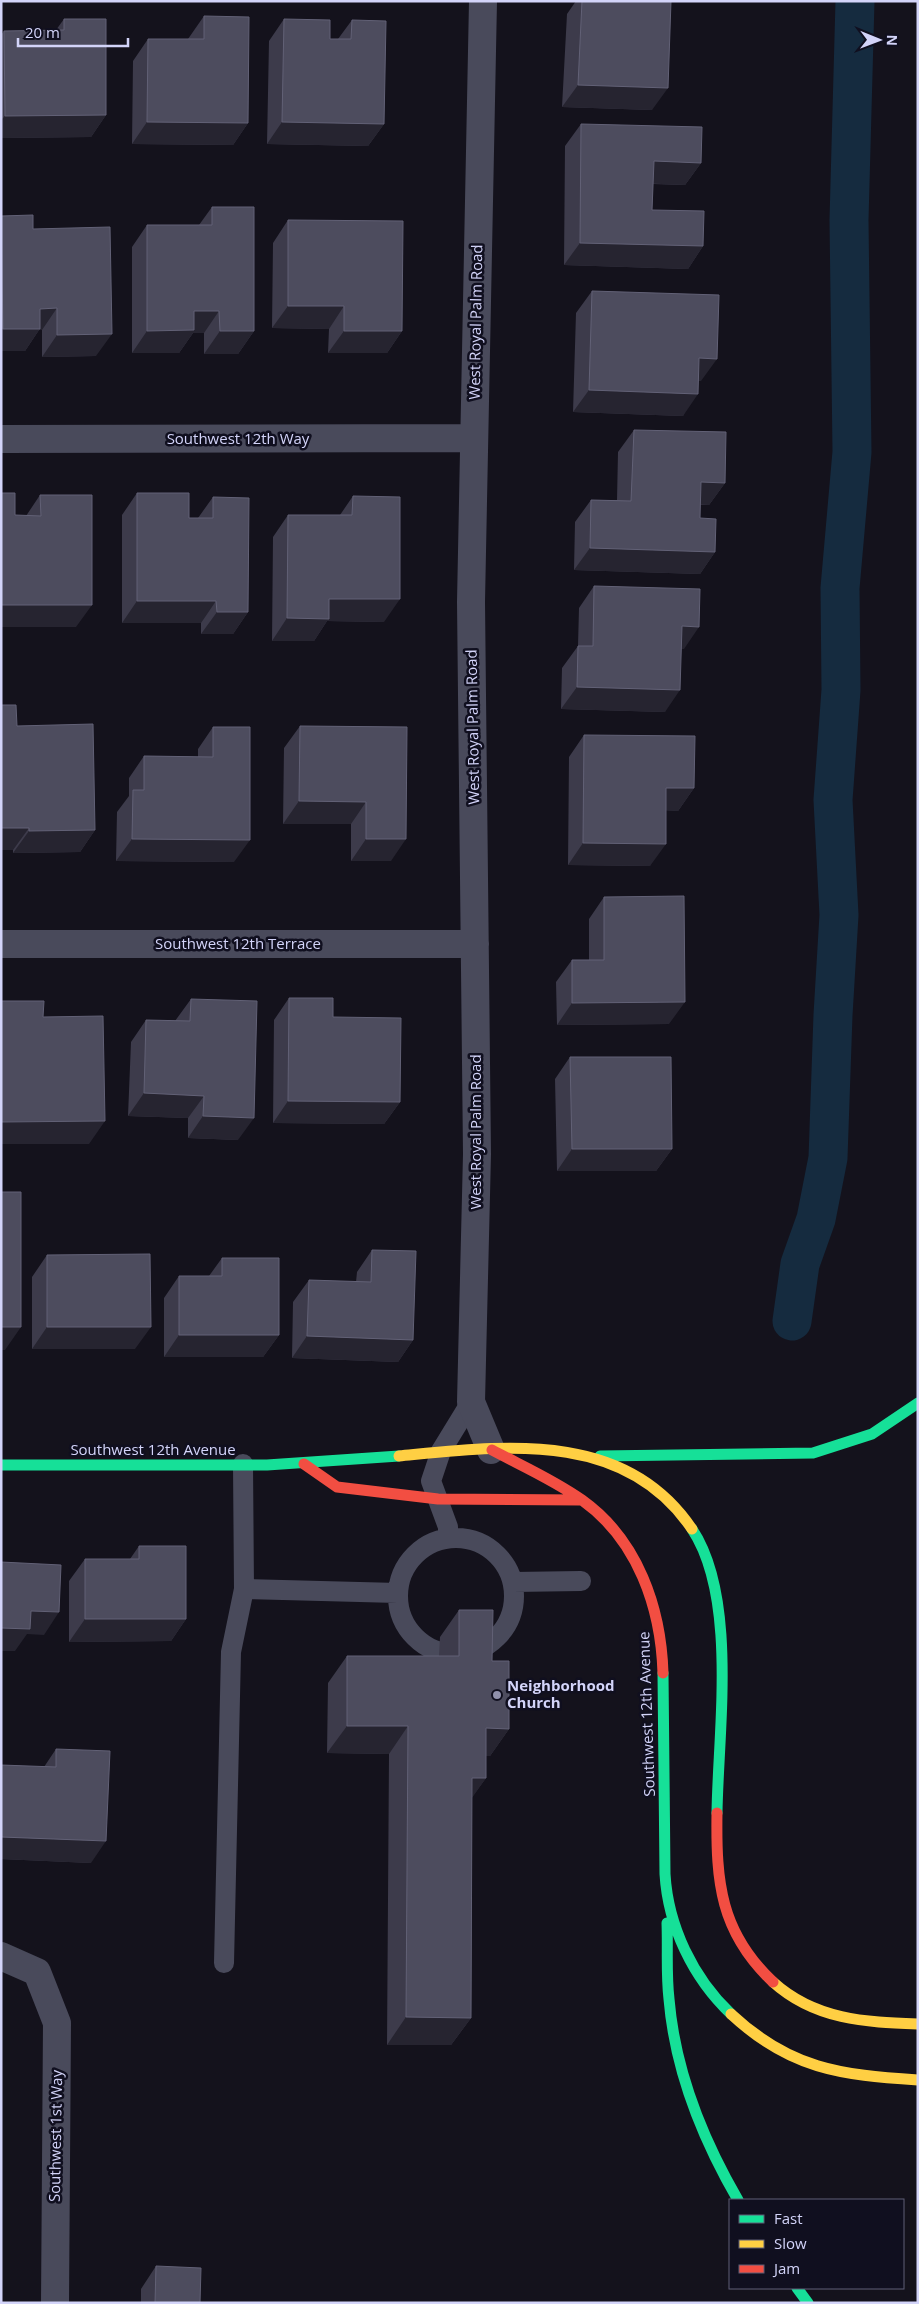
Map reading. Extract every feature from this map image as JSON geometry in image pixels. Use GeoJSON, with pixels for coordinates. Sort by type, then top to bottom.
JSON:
{"type":"FeatureCollection","features":[{"type":"Feature","properties":{"kind":"street","name":"West Royal Palm Road"},"geometry":{"type":"LineString","coordinates":[[483,1],[471,602],[477,1154],[471,1402],[491,1450]]}},
{"type":"Feature","properties":{"kind":"street","name":"Southwest 12th Way"},"geometry":{"type":"LineString","coordinates":[[1,439],[474,438]]}},
{"type":"Feature","properties":{"kind":"street","name":"Southwest 12th Terrace"},"geometry":{"type":"LineString","coordinates":[[1,944],[475,944]]}},
{"type":"Feature","properties":{"kind":"street"},"geometry":{"type":"LineString","coordinates":[[593,1456],[813,1453],[872,1434],[918,1403]]}},
{"type":"Feature","properties":{"kind":"street","name":"Southwest 12th Avenue"},"geometry":{"type":"LineString","coordinates":[[1,1465],[304,1464],[419,1455],[441,1451],[544,1449],[593,1456],[637,1477],[677,1508],[696,1536],[714,1580],[721,1639],[717,1865],[721,1895],[742,1944],[759,1968],[778,1986],[815,2009],[840,2018],[872,2023],[918,2024]]}},
{"type":"Feature","properties":{"kind":"street","name":"Southwest 12th Avenue"},"geometry":{"type":"LineString","coordinates":[[491,1450],[585,1500],[606,1520],[624,1542],[640,1569],[659,1626],[665,1726],[666,1889],[678,1935],[695,1971],[712,1996],[743,2027],[774,2050],[812,2067],[852,2076],[918,2080]]}},
{"type":"Feature","properties":{"kind":"street"},"geometry":{"type":"LineString","coordinates":[[304,1464],[337,1487],[438,1499],[585,1500]]}},
{"type":"Feature","properties":{"kind":"street"},"geometry":{"type":"LineString","coordinates":[[666,1889],[670,2009],[676,2050],[688,2091],[708,2142],[737,2199]]}},
{"type":"Feature","properties":{"kind":"street","name":"Southwest 1st Way"},"geometry":{"type":"LineString","coordinates":[[1,1956],[37,1972],[57,2023],[55,2303]]}},
{"type":"Feature","properties":{"kind":"street"},"geometry":{"type":"LineString","coordinates":[[798,2289],[808,2303]]}},
{"type":"Feature","properties":{"kind":"lane"},"geometry":{"type":"LineString","coordinates":[[448,1538],[448,1527],[431,1481],[441,1451],[471,1402]]}},
{"type":"Feature","properties":{"kind":"lane"},"geometry":{"type":"LineString","coordinates":[[224,1963],[231,1652],[244,1589],[243,1464]]}},
{"type":"Feature","properties":{"kind":"lane"},"geometry":{"type":"LineString","coordinates":[[448,1538],[465,1538],[481,1543],[496,1553],[506,1566],[513,1582],[514,1602],[508,1621],[497,1638],[480,1649],[461,1654],[442,1652],[424,1644],[409,1630],[401,1612],[398,1593],[403,1573],[413,1557],[429,1544],[448,1538]]}},
{"type":"Feature","properties":{"kind":"lane"},"geometry":{"type":"LineString","coordinates":[[513,1582],[581,1581]]}},
{"type":"Feature","properties":{"kind":"lane"},"geometry":{"type":"LineString","coordinates":[[244,1589],[398,1593]]}},
{"type":"Feature","properties":{"kind":"building"},"geometry":{"type":"Polygon","coordinates":[[[582,1],[671,1],[668,88],[578,85],[582,1]]]}},
{"type":"Feature","properties":{"kind":"building"},"geometry":{"type":"Polygon","coordinates":[[[204,16],[249,17],[248,123],[147,122],[148,39],[204,39],[204,16]]]}},
{"type":"Feature","properties":{"kind":"building"},"geometry":{"type":"Polygon","coordinates":[[[64,19],[106,19],[106,115],[5,116],[4,31],[64,30],[64,19]]]}},
{"type":"Feature","properties":{"kind":"building"},"geometry":{"type":"Polygon","coordinates":[[[284,19],[330,20],[330,39],[351,39],[352,20],[386,21],[384,124],[282,122],[284,19]]]}},
{"type":"Feature","properties":{"kind":"building"},"geometry":{"type":"Polygon","coordinates":[[[581,124],[702,127],[701,163],[654,161],[652,210],[704,211],[703,246],[580,243],[581,124]]]}},
{"type":"Feature","properties":{"kind":"building"},"geometry":{"type":"Polygon","coordinates":[[[212,207],[254,207],[254,331],[220,331],[219,311],[194,311],[194,330],[147,331],[147,225],[212,225],[212,207]]]}},
{"type":"Feature","properties":{"kind":"building"},"geometry":{"type":"Polygon","coordinates":[[[33,215],[33,229],[110,227],[112,334],[57,335],[57,308],[40,309],[40,329],[3,329],[1,216],[33,215]]]}},
{"type":"Feature","properties":{"kind":"building"},"geometry":{"type":"Polygon","coordinates":[[[288,220],[403,221],[402,331],[344,331],[344,306],[288,306],[288,220]]]}},
{"type":"Feature","properties":{"kind":"building"},"geometry":{"type":"Polygon","coordinates":[[[592,291],[719,295],[717,359],[699,358],[698,394],[589,390],[592,291]]]}},
{"type":"Feature","properties":{"kind":"building"},"geometry":{"type":"Polygon","coordinates":[[[634,430],[726,432],[725,483],[701,482],[700,518],[716,519],[715,552],[590,548],[591,500],[631,501],[634,430]]]}},
{"type":"Feature","properties":{"kind":"building"},"geometry":{"type":"Polygon","coordinates":[[[1,493],[15,493],[15,515],[41,516],[40,495],[92,495],[92,605],[1,605],[1,493]]]}},
{"type":"Feature","properties":{"kind":"building"},"geometry":{"type":"Polygon","coordinates":[[[137,493],[189,493],[189,518],[213,518],[213,497],[249,498],[248,612],[217,612],[216,601],[137,601],[137,493]]]}},
{"type":"Feature","properties":{"kind":"building"},"geometry":{"type":"Polygon","coordinates":[[[353,496],[400,497],[400,599],[329,599],[329,619],[287,618],[288,515],[352,515],[353,496]]]}},
{"type":"Feature","properties":{"kind":"building"},"geometry":{"type":"Polygon","coordinates":[[[594,586],[700,589],[699,627],[682,626],[680,690],[577,687],[578,646],[593,646],[594,586]]]}},
{"type":"Feature","properties":{"kind":"building"},"geometry":{"type":"Polygon","coordinates":[[[1,705],[16,705],[17,726],[93,724],[95,830],[29,831],[29,828],[1,828],[1,705]]]}},
{"type":"Feature","properties":{"kind":"building"},"geometry":{"type":"Polygon","coordinates":[[[300,726],[407,727],[406,839],[366,839],[366,802],[299,801],[300,726]]]}},
{"type":"Feature","properties":{"kind":"building"},"geometry":{"type":"Polygon","coordinates":[[[213,727],[250,727],[250,840],[132,839],[133,790],[144,790],[144,756],[213,757],[213,727]]]}},
{"type":"Feature","properties":{"kind":"building"},"geometry":{"type":"Polygon","coordinates":[[[584,735],[695,736],[694,788],[666,788],[666,844],[583,843],[584,735]]]}},
{"type":"Feature","properties":{"kind":"building"},"geometry":{"type":"Polygon","coordinates":[[[684,896],[685,1002],[572,1003],[572,960],[604,960],[604,897],[684,896]]]}},
{"type":"Feature","properties":{"kind":"building"},"geometry":{"type":"Polygon","coordinates":[[[289,998],[333,998],[333,1017],[401,1018],[400,1102],[288,1101],[289,998]]]}},
{"type":"Feature","properties":{"kind":"building"},"geometry":{"type":"Polygon","coordinates":[[[191,999],[257,1001],[254,1118],[203,1116],[204,1096],[144,1093],[146,1020],[190,1021],[191,999]]]}},
{"type":"Feature","properties":{"kind":"building"},"geometry":{"type":"Polygon","coordinates":[[[1,1001],[44,1001],[43,1017],[103,1016],[105,1121],[1,1122],[1,1001]]]}},
{"type":"Feature","properties":{"kind":"building"},"geometry":{"type":"Polygon","coordinates":[[[570,1057],[671,1057],[672,1149],[572,1149],[570,1057]]]}},
{"type":"Feature","properties":{"kind":"building"},"geometry":{"type":"Polygon","coordinates":[[[1,1192],[21,1192],[21,1327],[1,1327],[1,1192]]]}},
{"type":"Feature","properties":{"kind":"building"},"geometry":{"type":"Polygon","coordinates":[[[372,1250],[416,1251],[413,1340],[307,1336],[309,1280],[371,1282],[372,1250]]]}},
{"type":"Feature","properties":{"kind":"building"},"geometry":{"type":"Polygon","coordinates":[[[150,1254],[151,1327],[47,1327],[47,1255],[150,1254]]]}},
{"type":"Feature","properties":{"kind":"building"},"geometry":{"type":"Polygon","coordinates":[[[222,1258],[279,1258],[279,1335],[179,1335],[179,1276],[222,1276],[222,1258]]]}},
{"type":"Feature","properties":{"kind":"building"},"geometry":{"type":"Polygon","coordinates":[[[139,1546],[186,1546],[186,1619],[85,1619],[85,1559],[139,1559],[139,1546]]]}},
{"type":"Feature","properties":{"kind":"building"},"geometry":{"type":"Polygon","coordinates":[[[1,1562],[61,1565],[59,1612],[31,1611],[30,1629],[1,1628],[1,1562]]]}},
{"type":"Feature","properties":{"kind":"building"},"geometry":{"type":"Polygon","coordinates":[[[459,1610],[493,1610],[492,1661],[509,1661],[509,1729],[486,1728],[486,1778],[472,1778],[471,2018],[406,2017],[408,1726],[347,1726],[347,1656],[459,1656],[459,1610]]]}},
{"type":"Feature","properties":{"kind":"building"},"geometry":{"type":"Polygon","coordinates":[[[56,1749],[110,1751],[106,1841],[1,1837],[1,1765],[56,1767],[56,1749]]]}},
{"type":"Feature","properties":{"kind":"building"},"geometry":{"type":"Polygon","coordinates":[[[156,2266],[201,2268],[200,2303],[155,2303],[156,2266]]]}},
{"type":"Feature","properties":{"kind":"waterway"},"geometry":{"type":"LineString","coordinates":[[792,1321],[800,1264],[816,1219],[828,1158],[839,915],[833,800],[841,690],[840,588],[852,452],[849,220],[855,1]]}},
{"type":"Feature","properties":{"kind":"traffic: fast"},"geometry":{"type":"LineString","coordinates":[[600,1456],[813,1453],[872,1434],[918,1403]]}},
{"type":"Feature","properties":{"kind":"traffic: fast"},"geometry":{"type":"LineString","coordinates":[[1,1465],[267,1465],[399,1456]]}},
{"type":"Feature","properties":{"kind":"traffic: fast"},"geometry":{"type":"LineString","coordinates":[[692,1529],[706,1558],[715,1591],[720,1628],[722,1706],[717,1813]]}},
{"type":"Feature","properties":{"kind":"traffic: fast"},"geometry":{"type":"LineString","coordinates":[[663,1673],[665,1874],[667,1893],[677,1932],[694,1968],[717,2000],[731,2014]]}},
{"type":"Feature","properties":{"kind":"traffic: fast"},"geometry":{"type":"LineString","coordinates":[[667,1923],[668,1990],[677,2052],[692,2103],[702,2128],[737,2199]]}},
{"type":"Feature","properties":{"kind":"traffic: fast"},"geometry":{"type":"LineString","coordinates":[[798,2289],[808,2303]]}},
{"type":"Feature","properties":{"kind":"traffic: slow"},"geometry":{"type":"LineString","coordinates":[[399,1456],[480,1449],[520,1448],[560,1451],[598,1459],[633,1474],[664,1497],[692,1529]]}},
{"type":"Feature","properties":{"kind":"traffic: slow"},"geometry":{"type":"LineString","coordinates":[[773,1982],[789,1995],[823,2011],[860,2020],[918,2024]]}},
{"type":"Feature","properties":{"kind":"traffic: slow"},"geometry":{"type":"LineString","coordinates":[[731,2014],[774,2047],[817,2066],[864,2075],[918,2080]]}},
{"type":"Feature","properties":{"kind":"traffic: jam"},"geometry":{"type":"LineString","coordinates":[[492,1450],[582,1500],[601,1516],[618,1535],[632,1555],[643,1577],[651,1600],[657,1624],[663,1673]]}},
{"type":"Feature","properties":{"kind":"traffic: jam"},"geometry":{"type":"LineString","coordinates":[[304,1464],[337,1487],[438,1499],[580,1500]]}},
{"type":"Feature","properties":{"kind":"traffic: jam"},"geometry":{"type":"LineString","coordinates":[[717,1813],[718,1861],[720,1884],[725,1905],[732,1925],[742,1944],[755,1963],[773,1982]]}},
{"type":"Feature","properties":{"kind":"place","name":"Neighborhood Church"},"geometry":{"type":"Point","coordinates":[497,1695]}}]}
